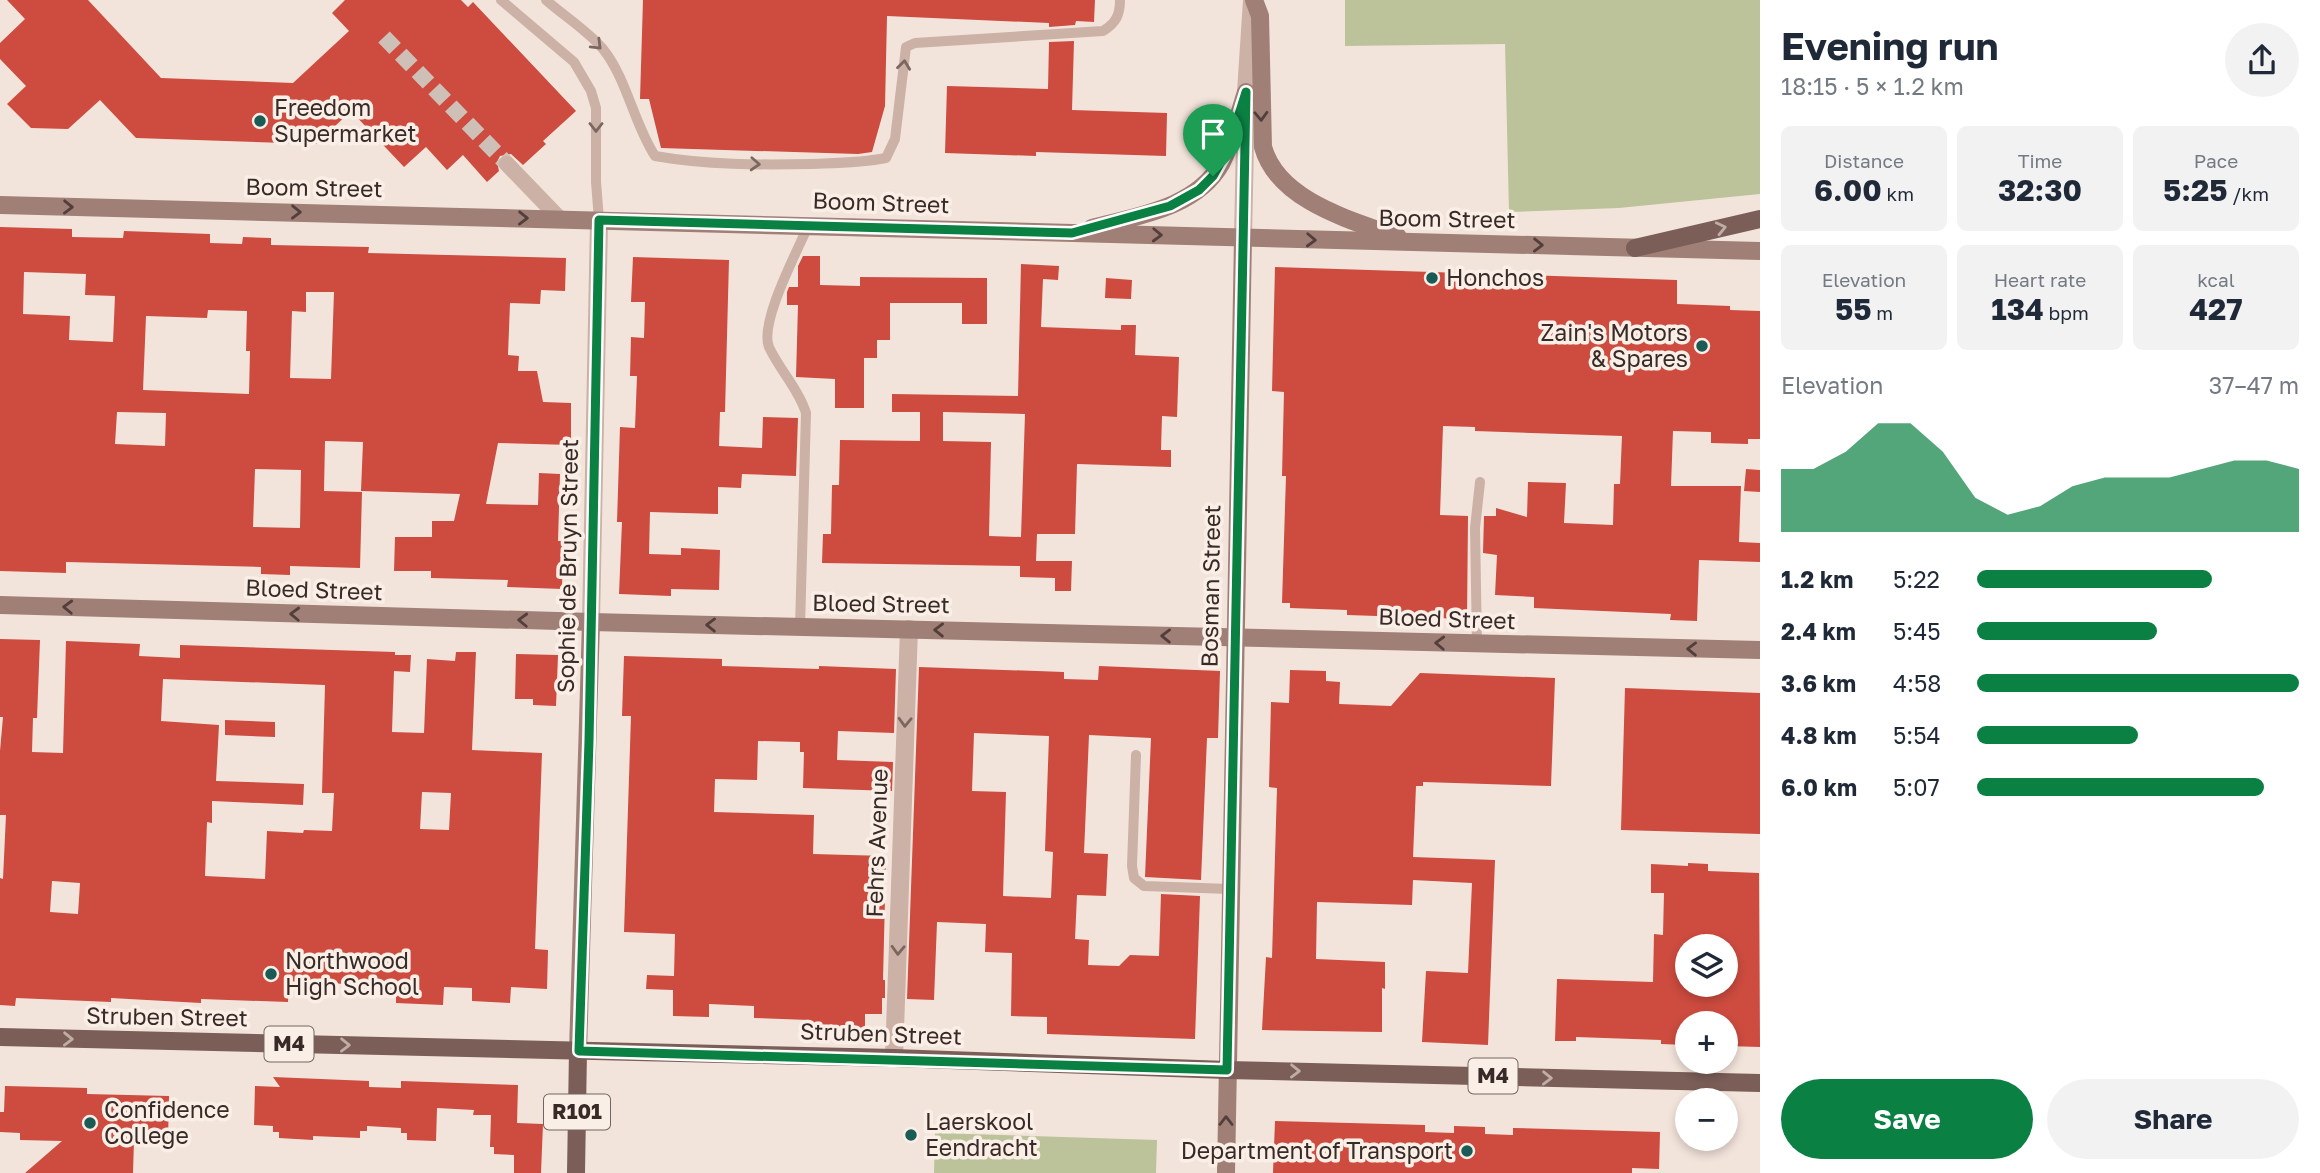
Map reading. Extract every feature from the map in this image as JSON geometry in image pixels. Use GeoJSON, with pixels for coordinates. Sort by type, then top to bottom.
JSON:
{"type":"FeatureCollection","features":[{"type":"Feature","properties":{"kind":"main road"},"geometry":{"type":"LineString","coordinates":[[1253,0],[1261,16],[1263,147],[1270,167],[1295,193],[1311,202],[1412,242]]}},
{"type":"Feature","properties":{"kind":"main road"},"geometry":{"type":"LineString","coordinates":[[1072,233],[1170,206],[1199,190],[1213,176],[1228,149],[1246,92]]}},
{"type":"Feature","properties":{"kind":"main road","name":"Boom Street"},"geometry":{"type":"LineString","coordinates":[[0,205],[1760,251]]}},
{"type":"Feature","properties":{"kind":"main road"},"geometry":{"type":"LineString","coordinates":[[1635,248],[1760,219]]}},
{"type":"Feature","properties":{"kind":"main road","name":"Bosman Street"},"geometry":{"type":"LineString","coordinates":[[1226,1173],[1243,238]]}},
{"type":"Feature","properties":{"kind":"main road","name":"Bloed Street"},"geometry":{"type":"LineString","coordinates":[[0,605],[1760,650]]}},
{"type":"Feature","properties":{"kind":"main road","name":"Sophie de Bruyn Street"},"geometry":{"type":"LineString","coordinates":[[576,1173],[591,622]]}},
{"type":"Feature","properties":{"kind":"main road","name":"Struben Street"},"geometry":{"type":"LineString","coordinates":[[0,1037],[894,1058],[1227,1070],[1760,1083]]}},
{"type":"Feature","properties":{"kind":"street","name":"Bosman Street"},"geometry":{"type":"LineString","coordinates":[[1243,238],[1246,92],[1253,0]]}},
{"type":"Feature","properties":{"kind":"street"},"geometry":{"type":"LineString","coordinates":[[507,164],[560,219]]}},
{"type":"Feature","properties":{"kind":"street","name":"Sophie de Bruyn Street"},"geometry":{"type":"LineString","coordinates":[[591,622],[599,220]]}},
{"type":"Feature","properties":{"kind":"street","name":"Fehrs Avenue"},"geometry":{"type":"LineString","coordinates":[[894,1058],[909,629]]}},
{"type":"Feature","properties":{"kind":"lane","name":"Sophie de Bruyn Street"},"geometry":{"type":"LineString","coordinates":[[501,0],[574,62],[591,91],[596,108],[599,220]]}},
{"type":"Feature","properties":{"kind":"lane"},"geometry":{"type":"LineString","coordinates":[[546,0],[602,48],[615,69],[645,142],[654,156],[679,161],[772,165],[867,162],[886,158],[895,139],[906,47],[915,43],[1103,31],[1112,26],[1120,13],[1120,0]]}},
{"type":"Feature","properties":{"kind":"lane"},"geometry":{"type":"LineString","coordinates":[[800,627],[806,413],[768,343],[767,327],[771,309],[808,226]]}},
{"type":"Feature","properties":{"kind":"lane"},"geometry":{"type":"LineString","coordinates":[[1477,644],[1475,528],[1480,482]]}},
{"type":"Feature","properties":{"kind":"lane"},"geometry":{"type":"LineString","coordinates":[[1136,755],[1132,866],[1134,878],[1143,886],[1230,889]]}},
{"type":"Feature","properties":{"kind":"green space"},"geometry":{"type":"Polygon","coordinates":[[[1345,0],[1760,0],[1760,194],[1619,208],[1509,212],[1505,44],[1345,46],[1345,0]]]}},
{"type":"Feature","properties":{"kind":"green space"},"geometry":{"type":"Polygon","coordinates":[[[935,1133],[1157,1140],[1156,1173],[934,1173],[935,1133]]]}},
{"type":"Feature","properties":{"kind":"building"},"geometry":{"type":"Polygon","coordinates":[[[7,0],[88,0],[161,78],[293,83],[349,31],[332,13],[345,0],[461,0],[468,7],[473,2],[576,111],[543,141],[546,144],[523,165],[511,154],[500,156],[497,162],[499,171],[487,182],[463,155],[447,170],[426,147],[404,167],[351,111],[316,144],[136,138],[100,100],[68,129],[31,128],[7,104],[26,86],[0,59],[0,43],[25,19],[7,0]]]}},
{"type":"Feature","properties":{"kind":"building"},"geometry":{"type":"Polygon","coordinates":[[[643,0],[1095,0],[1094,22],[1076,21],[1075,25],[1049,27],[1049,23],[887,16],[885,106],[872,152],[858,154],[661,148],[649,99],[640,99],[643,0]]]}},
{"type":"Feature","properties":{"kind":"building"},"geometry":{"type":"Polygon","coordinates":[[[1074,41],[1072,110],[1167,113],[1166,156],[1036,152],[1036,156],[945,153],[947,86],[1048,89],[1049,42],[1074,41]]]}},
{"type":"Feature","properties":{"kind":"building"},"geometry":{"type":"Polygon","coordinates":[[[0,227],[72,229],[72,237],[123,238],[124,231],[210,234],[210,243],[242,244],[243,237],[271,238],[271,245],[369,247],[368,253],[566,258],[565,291],[541,290],[540,304],[510,303],[508,355],[519,356],[518,371],[537,371],[543,402],[571,403],[571,445],[498,443],[486,504],[538,505],[539,473],[560,474],[558,541],[563,541],[562,589],[507,587],[508,580],[431,578],[431,571],[394,571],[395,537],[432,537],[432,521],[454,521],[460,494],[361,491],[363,442],[325,441],[324,491],[362,492],[360,568],[290,566],[290,575],[261,574],[261,567],[66,562],[66,573],[0,571],[0,227]],[[24,272],[23,314],[70,316],[69,340],[113,342],[115,296],[85,295],[86,274],[24,272]],[[306,292],[306,312],[292,311],[290,378],[331,379],[334,292],[306,292]],[[208,310],[207,318],[146,316],[143,390],[249,394],[247,311],[208,310]],[[117,412],[115,444],[165,446],[166,413],[117,412]],[[255,469],[253,527],[300,528],[301,470],[255,469]]]}},
{"type":"Feature","properties":{"kind":"building"},"geometry":{"type":"Polygon","coordinates":[[[803,256],[820,256],[820,285],[860,286],[860,277],[987,278],[987,324],[962,324],[962,303],[890,303],[890,340],[877,340],[877,358],[864,358],[864,408],[835,408],[835,379],[796,377],[798,305],[787,305],[787,292],[789,287],[798,287],[798,266],[803,256]]]}},
{"type":"Feature","properties":{"kind":"building"},"geometry":{"type":"Polygon","coordinates":[[[633,257],[729,260],[725,412],[720,412],[719,446],[762,448],[763,417],[798,418],[796,476],[742,474],[741,488],[718,487],[718,514],[650,512],[649,554],[681,555],[681,548],[720,550],[719,590],[671,589],[671,596],[619,594],[622,522],[617,522],[620,427],[635,428],[637,376],[630,376],[631,337],[644,338],[645,302],[631,302],[633,257]]]}},
{"type":"Feature","properties":{"kind":"building"},"geometry":{"type":"Polygon","coordinates":[[[1021,264],[1059,266],[1058,280],[1043,279],[1041,327],[1121,330],[1121,325],[1136,325],[1135,355],[1179,357],[1177,417],[1162,416],[1161,450],[1171,450],[1171,467],[1077,464],[1075,534],[1037,534],[1036,561],[1072,561],[1071,591],[1055,591],[1055,578],[1020,577],[1020,566],[822,563],[823,534],[831,534],[832,485],[839,485],[840,440],[920,441],[920,412],[892,412],[892,394],[1018,396],[1021,264]],[[943,412],[943,441],[991,442],[989,536],[1021,537],[1025,414],[943,412]]]}},
{"type":"Feature","properties":{"kind":"building"},"geometry":{"type":"Polygon","coordinates":[[[1275,267],[1677,280],[1677,304],[1730,306],[1730,310],[1760,311],[1760,439],[1748,439],[1748,444],[1711,443],[1711,432],[1673,431],[1671,486],[1741,486],[1739,542],[1760,543],[1760,562],[1699,560],[1697,621],[1670,620],[1671,614],[1534,608],[1534,597],[1495,595],[1497,555],[1483,553],[1484,516],[1496,516],[1496,508],[1527,517],[1528,482],[1566,483],[1564,523],[1613,525],[1614,484],[1620,484],[1622,436],[1475,431],[1475,427],[1443,426],[1440,515],[1468,516],[1467,619],[1347,615],[1347,610],[1290,608],[1290,603],[1282,603],[1286,476],[1282,476],[1284,392],[1272,391],[1275,267]]]}},
{"type":"Feature","properties":{"kind":"building"},"geometry":{"type":"Polygon","coordinates":[[[1106,278],[1132,280],[1131,299],[1105,298],[1106,278]]]}},
{"type":"Feature","properties":{"kind":"building"},"geometry":{"type":"Polygon","coordinates":[[[1746,469],[1760,470],[1760,492],[1744,491],[1746,469]]]}},
{"type":"Feature","properties":{"kind":"building"},"geometry":{"type":"Polygon","coordinates":[[[0,639],[40,640],[37,718],[33,718],[32,752],[63,753],[66,641],[140,644],[139,656],[180,658],[180,645],[395,652],[395,655],[411,655],[410,672],[394,671],[392,732],[424,733],[427,659],[455,661],[456,652],[476,652],[472,750],[542,753],[535,949],[548,950],[547,989],[511,987],[510,1003],[472,1001],[472,988],[444,987],[443,1005],[396,1003],[396,993],[349,991],[349,984],[289,982],[288,1002],[201,999],[201,1003],[111,998],[111,1002],[16,998],[15,1006],[0,1005],[0,878],[3,879],[6,815],[0,815],[3,717],[0,717],[0,639]],[[163,679],[161,721],[219,725],[216,781],[304,784],[303,805],[212,801],[212,823],[207,822],[205,876],[265,879],[267,831],[332,831],[334,793],[322,793],[325,685],[163,679]],[[422,792],[420,829],[449,830],[451,793],[422,792]],[[52,881],[50,912],[78,914],[80,883],[52,881]]]}},
{"type":"Feature","properties":{"kind":"building"},"geometry":{"type":"Polygon","coordinates":[[[516,654],[558,655],[556,706],[533,705],[533,699],[515,699],[516,654]]]}},
{"type":"Feature","properties":{"kind":"building"},"geometry":{"type":"Polygon","coordinates":[[[624,656],[722,659],[722,666],[896,669],[894,733],[838,731],[837,760],[893,762],[892,791],[803,788],[804,752],[800,752],[800,742],[758,741],[757,780],[715,779],[714,812],[814,815],[813,854],[886,856],[883,980],[885,998],[882,998],[882,1014],[865,1014],[865,1028],[809,1027],[809,1020],[754,1018],[754,1006],[709,1004],[709,1017],[673,1016],[673,990],[646,989],[647,975],[674,976],[675,934],[624,932],[631,716],[622,716],[624,656]]]}},
{"type":"Feature","properties":{"kind":"building"},"geometry":{"type":"Polygon","coordinates":[[[1099,666],[1220,671],[1218,738],[1207,738],[1201,880],[1145,877],[1151,738],[1089,735],[1084,853],[1108,854],[1106,896],[1077,895],[1075,939],[1089,940],[1088,965],[1119,966],[1130,955],[1159,956],[1161,894],[1200,896],[1195,1039],[1047,1034],[1047,1017],[1011,1016],[1012,953],[985,952],[986,924],[937,922],[934,1000],[907,999],[919,667],[1064,672],[1064,679],[1098,680],[1099,666]],[[974,733],[972,791],[1006,792],[1003,896],[1051,898],[1053,852],[1045,851],[1049,736],[974,733]]]}},
{"type":"Feature","properties":{"kind":"building"},"geometry":{"type":"Polygon","coordinates":[[[1290,670],[1326,671],[1326,681],[1340,682],[1339,704],[1391,706],[1420,673],[1555,678],[1551,786],[1423,782],[1423,786],[1416,786],[1413,857],[1495,860],[1488,1045],[1422,1042],[1426,971],[1468,973],[1472,883],[1413,880],[1412,905],[1317,902],[1316,959],[1385,962],[1382,1032],[1262,1030],[1266,957],[1272,958],[1277,788],[1269,787],[1271,702],[1289,703],[1290,670]]]}},
{"type":"Feature","properties":{"kind":"building"},"geometry":{"type":"Polygon","coordinates":[[[1625,688],[1760,693],[1760,834],[1621,830],[1625,688]]]}},
{"type":"Feature","properties":{"kind":"building"},"geometry":{"type":"Polygon","coordinates":[[[225,720],[275,722],[275,737],[225,735],[225,720]]]}},
{"type":"Feature","properties":{"kind":"building"},"geometry":{"type":"Polygon","coordinates":[[[1651,864],[1708,864],[1708,871],[1759,873],[1760,1047],[1738,1046],[1738,1011],[1675,1011],[1675,1045],[1661,1044],[1661,1040],[1576,1037],[1576,1041],[1555,1041],[1557,979],[1653,982],[1654,934],[1663,935],[1664,893],[1651,893],[1651,864]]]}},
{"type":"Feature","properties":{"kind":"building"},"geometry":{"type":"Polygon","coordinates":[[[273,1077],[369,1081],[369,1087],[401,1088],[401,1081],[518,1085],[517,1123],[543,1124],[541,1173],[514,1173],[514,1155],[494,1154],[494,1147],[490,1147],[491,1115],[473,1115],[474,1110],[437,1108],[436,1141],[407,1140],[407,1133],[401,1133],[401,1128],[367,1126],[367,1131],[360,1131],[360,1138],[279,1138],[279,1132],[273,1132],[273,1126],[254,1125],[255,1086],[280,1087],[273,1077]]]}},
{"type":"Feature","properties":{"kind":"building","name":"Confidence College"},"geometry":{"type":"Polygon","coordinates":[[[5,1086],[87,1088],[87,1094],[169,1096],[168,1140],[134,1140],[133,1173],[25,1173],[62,1141],[20,1140],[20,1133],[0,1132],[0,1112],[4,1112],[5,1086]]]}},
{"type":"Feature","properties":{"kind":"building","name":"Department of Transport"},"geometry":{"type":"Polygon","coordinates":[[[1275,1121],[1425,1125],[1425,1132],[1454,1133],[1454,1126],[1485,1127],[1485,1134],[1513,1135],[1513,1128],[1660,1132],[1659,1169],[1632,1168],[1632,1173],[1273,1173],[1275,1121]]]}},
{"type":"Feature","properties":{"kind":"tunnel"},"geometry":{"type":"LineString","coordinates":[[384,37],[507,164]]}},
{"type":"Feature","properties":{"kind":"place","name":"Freedom Supermarket"},"geometry":{"type":"Point","coordinates":[260,121]}},
{"type":"Feature","properties":{"kind":"place","name":"Honchos"},"geometry":{"type":"Point","coordinates":[1432,278]}},
{"type":"Feature","properties":{"kind":"place","name":"Zain's Motors & Spares"},"geometry":{"type":"Point","coordinates":[1702,346]}},
{"type":"Feature","properties":{"kind":"place","name":"Northwood High School"},"geometry":{"type":"Point","coordinates":[271,974]}},
{"type":"Feature","properties":{"kind":"place","name":"Confidence College"},"geometry":{"type":"Point","coordinates":[90,1123]}},
{"type":"Feature","properties":{"kind":"place","name":"Laerskool Eendracht"},"geometry":{"type":"Point","coordinates":[911,1135]}},
{"type":"Feature","properties":{"kind":"place","name":"Department of Transport"},"geometry":{"type":"Point","coordinates":[1467,1151]}},
{"type":"Feature","properties":{"kind":"route"},"geometry":{"type":"LineString","coordinates":[[1246,92],[1227,1070],[894,1058],[579,1051],[589,741],[599,220],[1072,233],[1170,206],[1188,198],[1213,176],[1228,149],[1246,92]]}}]}
